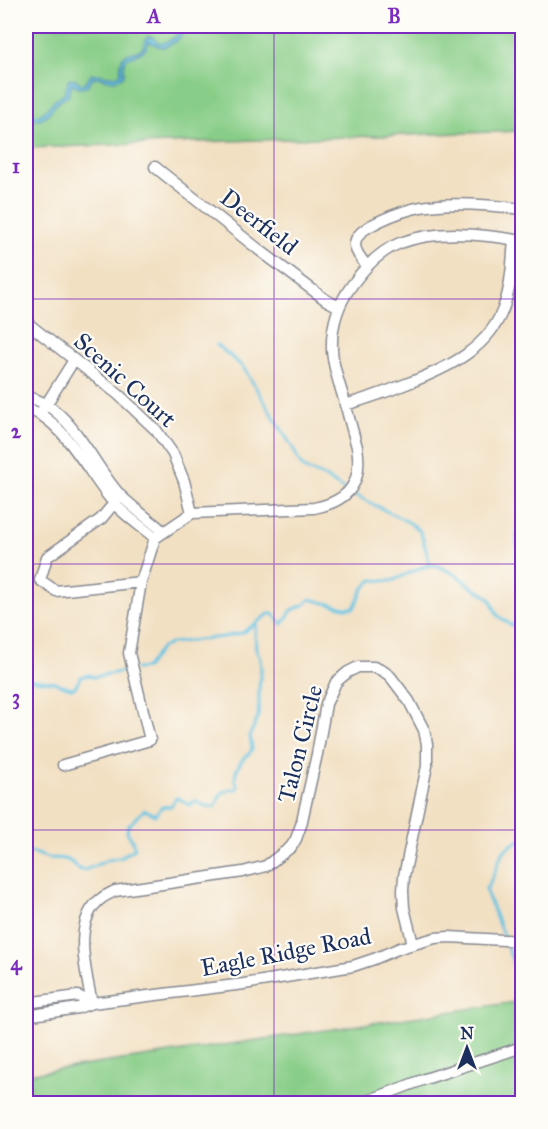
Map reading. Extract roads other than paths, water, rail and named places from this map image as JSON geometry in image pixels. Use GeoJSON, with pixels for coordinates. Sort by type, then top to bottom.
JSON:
{"type":"FeatureCollection","features":[{"type":"Feature","properties":{"kind":"street","name":"Deerfield"},"geometry":{"type":"LineString","coordinates":[[155,167],[258,249],[326,300],[339,307]]}},
{"type":"Feature","properties":{"kind":"street"},"geometry":{"type":"LineString","coordinates":[[368,266],[355,250],[355,241],[360,233],[386,218],[414,208],[436,206],[479,205],[522,209]]}},
{"type":"Feature","properties":{"kind":"street"},"geometry":{"type":"LineString","coordinates":[[63,765],[150,740],[129,653],[141,582],[159,535],[192,513],[314,508],[330,505],[353,486],[359,472],[359,459],[333,362],[332,348],[334,327],[343,297],[368,266],[382,253],[398,244],[423,237],[465,235],[499,237],[518,241],[505,306],[489,334],[461,359],[434,373],[345,405]]}},
{"type":"Feature","properties":{"kind":"street","name":"Scenic Court"},"geometry":{"type":"LineString","coordinates":[[26,322],[119,395],[156,430],[173,454],[184,481],[192,513]]}},
{"type":"Feature","properties":{"kind":"street"},"geometry":{"type":"LineString","coordinates":[[43,410],[74,360]]}},
{"type":"Feature","properties":{"kind":"street"},"geometry":{"type":"LineString","coordinates":[[26,398],[32,399],[43,410],[117,499],[159,535]]}},
{"type":"Feature","properties":{"kind":"street"},"geometry":{"type":"LineString","coordinates":[[26,409],[43,410]]}},
{"type":"Feature","properties":{"kind":"street"},"geometry":{"type":"LineString","coordinates":[[117,499],[101,519],[47,556],[40,580],[56,591],[141,582]]}},
{"type":"Feature","properties":{"kind":"street","name":"Talon Circle"},"geometry":{"type":"LineString","coordinates":[[92,1003],[83,935],[85,922],[94,906],[102,898],[115,891],[135,887],[243,872],[266,866],[291,847],[301,825],[326,704],[336,682],[358,667],[374,667],[383,671],[400,687],[424,729],[427,744],[427,766],[404,876],[404,908],[413,944]]}},
{"type":"Feature","properties":{"kind":"street","name":"Eagle Ridge Road"},"geometry":{"type":"LineString","coordinates":[[26,1016],[78,1008],[92,1003],[244,984],[353,966],[435,938],[522,941]]}},
{"type":"Feature","properties":{"kind":"street","name":"Eagle Ridge Road"},"geometry":{"type":"LineString","coordinates":[[26,1004],[78,996],[92,1003]]}},
{"type":"Feature","properties":{"kind":"street"},"geometry":{"type":"LineString","coordinates":[[351,1104],[370,1100],[522,1047]]}},
{"type":"Feature","properties":{"kind":"water"},"geometry":{"type":"Polygon","coordinates":[[[176,26],[180,26],[182,31],[179,38],[163,47],[149,41],[143,51],[126,59],[124,75],[120,78],[113,80],[94,77],[86,87],[80,88],[72,83],[68,96],[46,116],[39,119],[26,114],[26,109],[35,115],[44,112],[65,93],[69,79],[75,79],[84,84],[92,74],[111,77],[118,75],[121,73],[124,56],[141,49],[147,37],[152,37],[159,43],[165,43],[179,33],[176,26]]]}},
{"type":"Feature","properties":{"kind":"waterway"},"geometry":{"type":"LineString","coordinates":[[217,345],[243,367],[304,468],[321,475],[345,490]]}},
{"type":"Feature","properties":{"kind":"waterway"},"geometry":{"type":"LineString","coordinates":[[522,476],[520,481],[522,501]]}},
{"type":"Feature","properties":{"kind":"waterway"},"geometry":{"type":"LineString","coordinates":[[351,493],[410,523],[419,530],[430,565]]}},
{"type":"Feature","properties":{"kind":"waterway"},"geometry":{"type":"LineString","coordinates":[[522,519],[517,538],[522,558]]}},
{"type":"Feature","properties":{"kind":"waterway"},"geometry":{"type":"LineString","coordinates":[[136,669],[146,668],[161,648],[172,643],[242,633],[269,614],[273,614],[283,624],[292,610],[304,605],[310,599],[345,608],[354,608],[363,589],[372,580],[392,581],[430,565],[438,566],[458,576],[487,596],[498,616],[522,629]]}},
{"type":"Feature","properties":{"kind":"waterway"},"geometry":{"type":"LineString","coordinates":[[26,852],[48,858],[66,859],[83,870],[123,857],[135,849],[127,832],[128,826],[144,810],[155,815],[162,807],[171,806],[176,798],[190,805],[195,801],[205,806],[215,807],[222,794],[236,789],[238,787],[235,779],[236,771],[252,749],[250,735],[258,717],[261,669],[256,650],[256,625]]}},
{"type":"Feature","properties":{"kind":"waterway"},"geometry":{"type":"LineString","coordinates":[[26,679],[53,682],[71,688],[75,687],[81,677],[89,675],[94,677],[129,670]]}},
{"type":"Feature","properties":{"kind":"waterway"},"geometry":{"type":"LineString","coordinates":[[504,938],[486,889],[503,853],[509,846],[522,839]]}},
{"type":"Feature","properties":{"kind":"waterway"},"geometry":{"type":"LineString","coordinates":[[506,944],[516,970],[522,977]]}}]}
